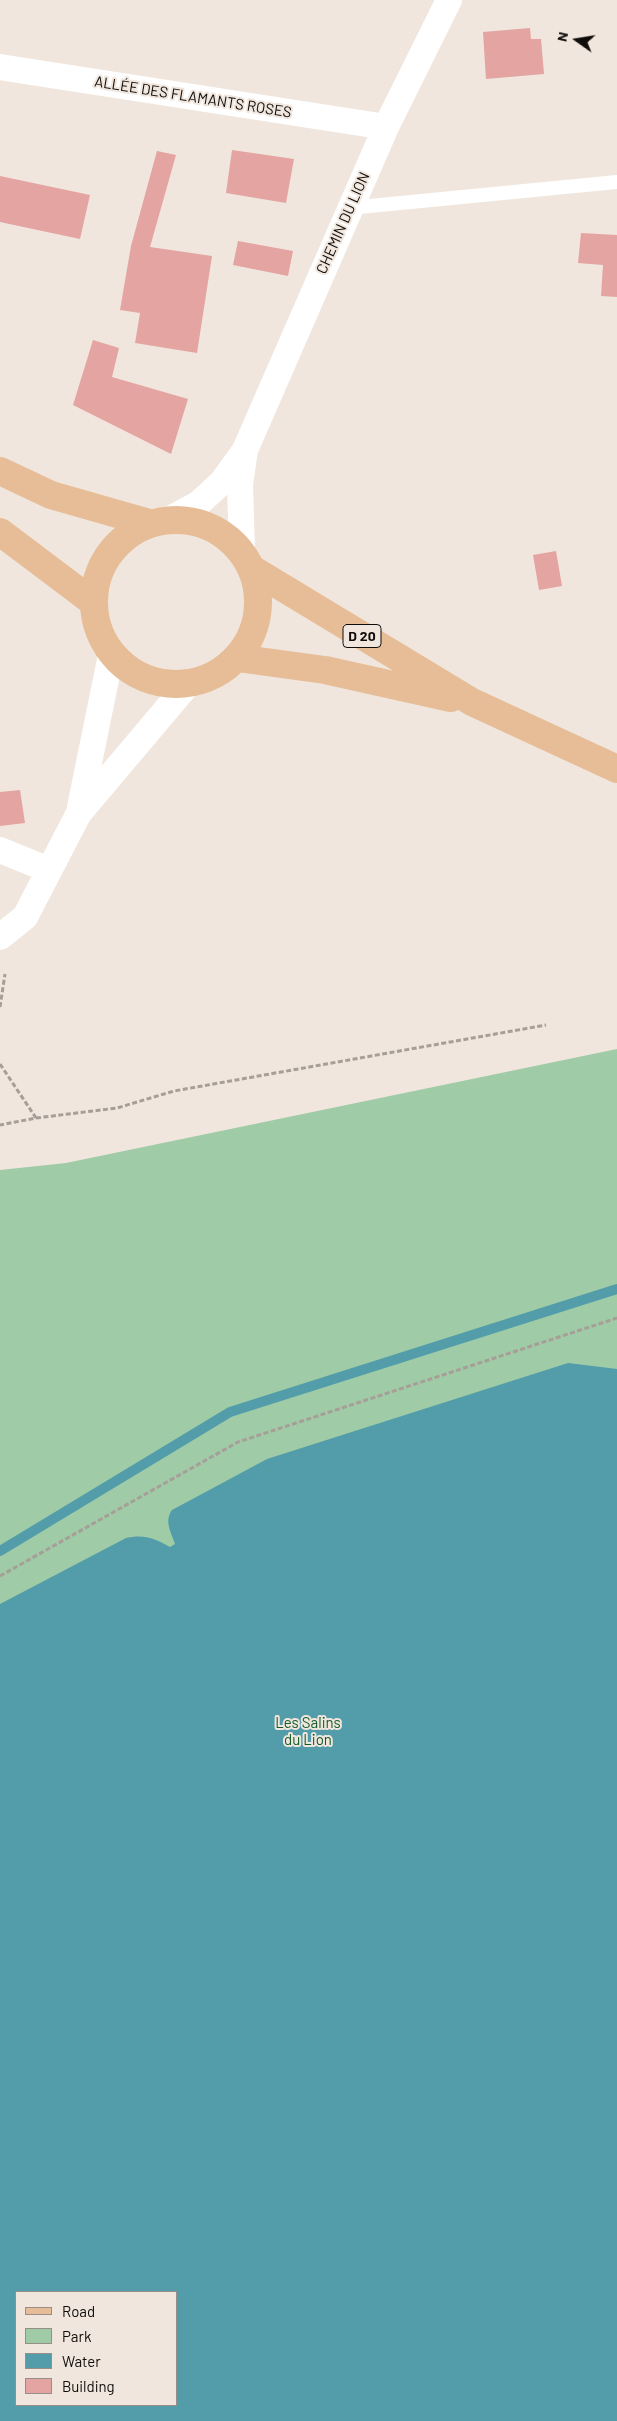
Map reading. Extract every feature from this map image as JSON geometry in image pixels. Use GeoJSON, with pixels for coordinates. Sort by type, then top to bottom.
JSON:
{"type":"FeatureCollection","features":[{"type":"Feature","properties":{"kind":"main road"},"geometry":{"type":"LineString","coordinates":[[0,472],[51,495],[159,521],[191,520],[211,527],[228,537],[247,560],[257,592],[257,615],[250,638],[237,658],[214,675],[188,684],[160,683],[133,673],[112,654],[98,630],[93,602],[97,577],[108,554],[126,535],[159,521]]}},
{"type":"Feature","properties":{"kind":"main road"},"geometry":{"type":"LineString","coordinates":[[0,532],[93,602]]}},
{"type":"Feature","properties":{"kind":"main road","name":"D 20"},"geometry":{"type":"LineString","coordinates":[[247,560],[472,702],[617,769]]}},
{"type":"Feature","properties":{"kind":"main road","name":"D 20"},"geometry":{"type":"LineString","coordinates":[[237,658],[325,670],[472,702]]}},
{"type":"Feature","properties":{"kind":"street","name":"CHEMIN DU LION"},"geometry":{"type":"LineString","coordinates":[[159,521],[198,504],[222,482],[245,450],[386,127],[449,0]]}},
{"type":"Feature","properties":{"kind":"street","name":"ALLÉE DES FLAMANTS ROSES"},"geometry":{"type":"LineString","coordinates":[[0,67],[386,127]]}},
{"type":"Feature","properties":{"kind":"street","name":"CHEMIN DU LION"},"geometry":{"type":"LineString","coordinates":[[245,450],[240,484],[247,560]]}},
{"type":"Feature","properties":{"kind":"street"},"geometry":{"type":"LineString","coordinates":[[79,813],[112,654]]}},
{"type":"Feature","properties":{"kind":"street"},"geometry":{"type":"LineString","coordinates":[[0,937],[25,917],[79,813],[188,684]]}},
{"type":"Feature","properties":{"kind":"street"},"geometry":{"type":"LineString","coordinates":[[0,850],[49,870]]}},
{"type":"Feature","properties":{"kind":"lane"},"geometry":{"type":"LineString","coordinates":[[350,208],[617,182]]}},
{"type":"Feature","properties":{"kind":"path"},"geometry":{"type":"LineString","coordinates":[[0,1007],[4,974]]}},
{"type":"Feature","properties":{"kind":"path"},"geometry":{"type":"LineString","coordinates":[[0,1125],[36,1118],[117,1108],[184,1089],[546,1025]]}},
{"type":"Feature","properties":{"kind":"path"},"geometry":{"type":"LineString","coordinates":[[0,1064],[36,1118]]}},
{"type":"Feature","properties":{"kind":"path"},"geometry":{"type":"LineString","coordinates":[[0,1576],[238,1442],[617,1318]]}},
{"type":"Feature","properties":{"kind":"green space","name":"Les Salins du Lion"},"geometry":{"type":"Polygon","coordinates":[[[617,1049],[617,2421],[0,2421],[0,1170],[66,1163],[617,1049]]]}},
{"type":"Feature","properties":{"kind":"water","name":"Les Salins du Lion"},"geometry":{"type":"Polygon","coordinates":[[[568,1363],[617,1369],[617,2421],[0,2421],[0,1604],[126,1538],[138,1536],[149,1538],[170,1547],[175,1544],[168,1522],[172,1510],[267,1459],[568,1363]]]}},
{"type":"Feature","properties":{"kind":"building"},"geometry":{"type":"Polygon","coordinates":[[[530,28],[531,39],[541,39],[544,74],[486,79],[483,32],[530,28]]]}},
{"type":"Feature","properties":{"kind":"building"},"geometry":{"type":"Polygon","coordinates":[[[232,150],[294,159],[286,203],[226,193],[232,150]]]}},
{"type":"Feature","properties":{"kind":"building"},"geometry":{"type":"Polygon","coordinates":[[[157,151],[176,155],[150,247],[212,256],[197,353],[135,343],[140,313],[120,310],[131,246],[157,151]]]}},
{"type":"Feature","properties":{"kind":"building"},"geometry":{"type":"Polygon","coordinates":[[[0,176],[90,195],[80,239],[0,222],[0,176]]]}},
{"type":"Feature","properties":{"kind":"building"},"geometry":{"type":"Polygon","coordinates":[[[581,233],[617,235],[617,297],[601,296],[603,265],[578,263],[581,233]]]}},
{"type":"Feature","properties":{"kind":"building"},"geometry":{"type":"Polygon","coordinates":[[[238,241],[293,251],[288,276],[233,265],[238,241]]]}},
{"type":"Feature","properties":{"kind":"building"},"geometry":{"type":"Polygon","coordinates":[[[93,340],[119,348],[112,377],[188,399],[171,454],[73,405],[93,340]]]}},
{"type":"Feature","properties":{"kind":"building"},"geometry":{"type":"Polygon","coordinates":[[[556,551],[562,586],[539,590],[533,555],[556,551]]]}},
{"type":"Feature","properties":{"kind":"building"},"geometry":{"type":"Polygon","coordinates":[[[20,790],[25,823],[0,826],[0,792],[20,790]]]}},
{"type":"Feature","properties":{"kind":"waterway"},"geometry":{"type":"LineString","coordinates":[[0,1551],[230,1412],[617,1289]]}}]}
